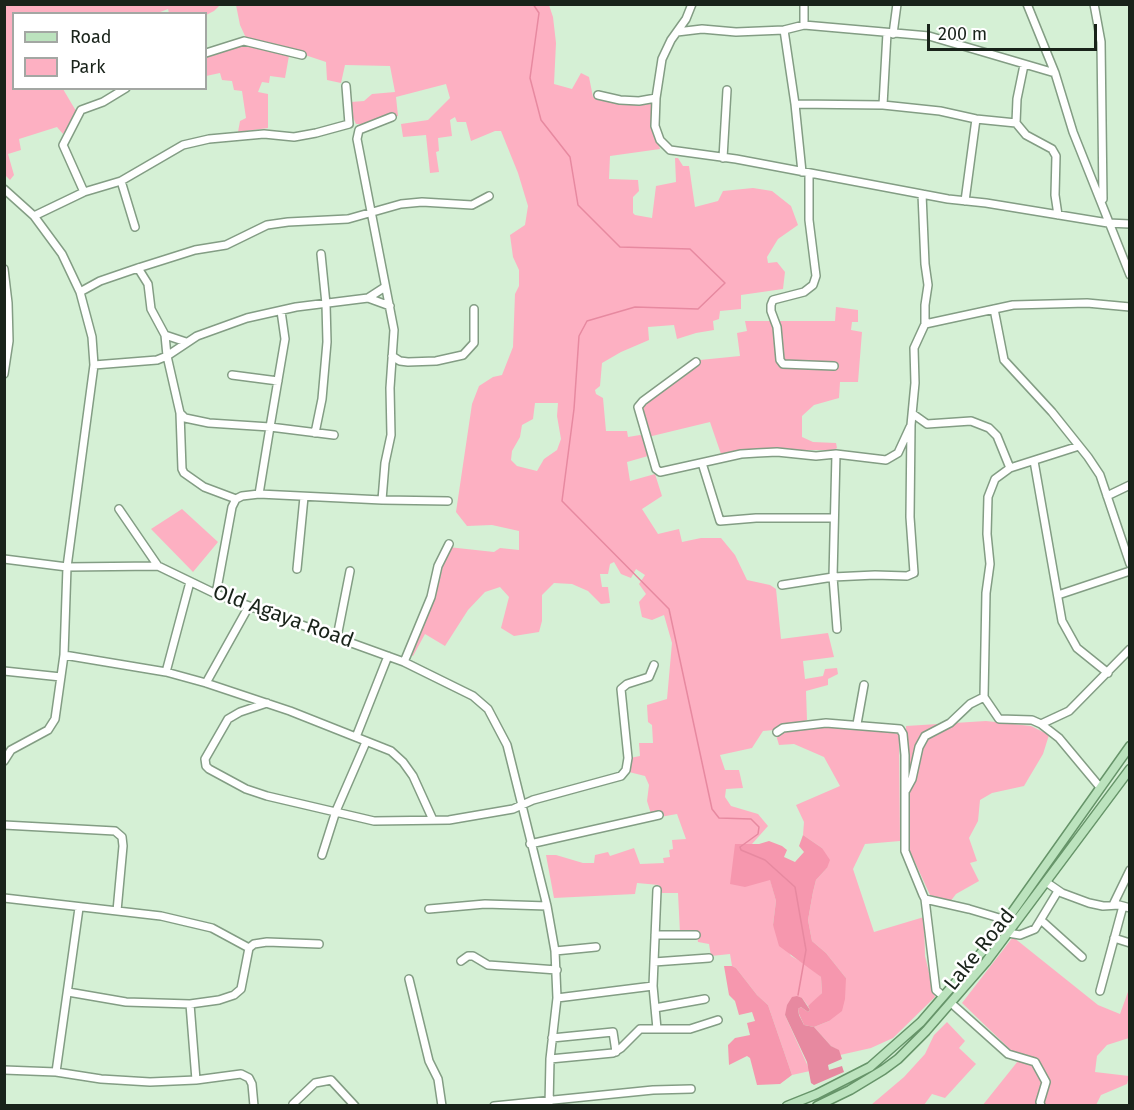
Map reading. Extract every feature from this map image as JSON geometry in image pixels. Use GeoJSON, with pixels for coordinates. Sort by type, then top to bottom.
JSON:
{"type":"FeatureCollection","features":[{"type":"Feature","properties":{"kind":"main road","name":"Lake Road"},"geometry":{"type":"LineString","coordinates":[[787,1106],[817,1094],[870,1067],[921,1022],[981,953],[1006,920],[1130,746]]}},
{"type":"Feature","properties":{"kind":"main road","name":"Lake Road"},"geometry":{"type":"LineString","coordinates":[[818,1105],[850,1090],[898,1059],[951,1003],[1008,933],[1130,769]]}},
{"type":"Feature","properties":{"kind":"street"},"geometry":{"type":"LineString","coordinates":[[692,4],[686,19],[662,59],[656,98],[655,126],[660,140],[670,150],[965,201],[1108,223],[1130,224]]}},
{"type":"Feature","properties":{"kind":"street"},"geometry":{"type":"LineString","coordinates":[[804,4],[804,25]]}},
{"type":"Feature","properties":{"kind":"street"},"geometry":{"type":"LineString","coordinates":[[884,105],[890,33],[897,4]]}},
{"type":"Feature","properties":{"kind":"street"},"geometry":{"type":"LineString","coordinates":[[1027,4],[1055,73],[1073,132],[1130,275]]}},
{"type":"Feature","properties":{"kind":"street"},"geometry":{"type":"LineString","coordinates":[[1094,4],[1101,42],[1103,204]]}},
{"type":"Feature","properties":{"kind":"street"},"geometry":{"type":"LineString","coordinates":[[686,19],[702,29]]}},
{"type":"Feature","properties":{"kind":"street"},"geometry":{"type":"LineString","coordinates":[[677,32],[702,29],[736,32],[784,30],[804,25],[929,36],[1055,73]]}},
{"type":"Feature","properties":{"kind":"street"},"geometry":{"type":"LineString","coordinates":[[784,30],[805,172],[816,276],[813,285],[804,292],[773,300],[771,311],[777,327],[780,360],[783,364],[834,366]]}},
{"type":"Feature","properties":{"kind":"street"},"geometry":{"type":"LineString","coordinates":[[207,53],[244,41],[302,55]]}},
{"type":"Feature","properties":{"kind":"street"},"geometry":{"type":"LineString","coordinates":[[1024,65],[1017,99],[1016,123],[1026,135],[1052,149],[1056,156],[1058,215]]}},
{"type":"Feature","properties":{"kind":"street"},"geometry":{"type":"LineString","coordinates":[[346,86],[349,124]]}},
{"type":"Feature","properties":{"kind":"street"},"geometry":{"type":"LineString","coordinates":[[84,192],[63,145],[81,110],[103,102],[123,90]]}},
{"type":"Feature","properties":{"kind":"street"},"geometry":{"type":"LineString","coordinates":[[723,158],[727,90]]}},
{"type":"Feature","properties":{"kind":"street"},"geometry":{"type":"LineString","coordinates":[[598,95],[639,101],[656,98]]}},
{"type":"Feature","properties":{"kind":"street"},"geometry":{"type":"LineString","coordinates":[[795,104],[884,105],[1016,123]]}},
{"type":"Feature","properties":{"kind":"street"},"geometry":{"type":"LineString","coordinates":[[358,130],[392,117]]}},
{"type":"Feature","properties":{"kind":"street"},"geometry":{"type":"LineString","coordinates":[[965,201],[976,119]]}},
{"type":"Feature","properties":{"kind":"street"},"geometry":{"type":"LineString","coordinates":[[34,216],[84,192],[121,182],[183,144],[264,134],[294,137],[349,124],[358,130]]}},
{"type":"Feature","properties":{"kind":"street"},"geometry":{"type":"LineString","coordinates":[[358,130],[358,151],[394,330],[390,388],[391,435],[385,463],[382,500]]}},
{"type":"Feature","properties":{"kind":"street"},"geometry":{"type":"LineString","coordinates":[[121,182],[135,227]]}},
{"type":"Feature","properties":{"kind":"street"},"geometry":{"type":"LineString","coordinates":[[4,189],[34,216],[62,254],[80,292],[92,337],[94,365],[67,567],[64,655],[55,719],[48,730],[10,750],[4,761]]}},
{"type":"Feature","properties":{"kind":"street"},"geometry":{"type":"LineString","coordinates":[[782,585],[833,577],[907,576],[914,573],[910,517],[914,348],[925,324],[928,285],[922,194]]}},
{"type":"Feature","properties":{"kind":"street"},"geometry":{"type":"LineString","coordinates":[[80,292],[100,281],[138,268],[195,250],[226,244],[267,225],[336,221],[411,203],[472,205],[489,196]]}},
{"type":"Feature","properties":{"kind":"street"},"geometry":{"type":"LineString","coordinates":[[315,433],[322,399],[327,342],[321,254]]}},
{"type":"Feature","properties":{"kind":"street"},"geometry":{"type":"LineString","coordinates":[[4,268],[9,341],[4,374]]}},
{"type":"Feature","properties":{"kind":"street"},"geometry":{"type":"LineString","coordinates":[[138,268],[148,284],[152,309],[165,335],[167,356],[180,413],[182,470],[204,487],[236,499]]}},
{"type":"Feature","properties":{"kind":"street"},"geometry":{"type":"LineString","coordinates":[[94,365],[157,360],[197,336],[248,318],[296,307],[368,298],[385,287]]}},
{"type":"Feature","properties":{"kind":"street"},"geometry":{"type":"LineString","coordinates":[[368,298],[390,306]]}},
{"type":"Feature","properties":{"kind":"street"},"geometry":{"type":"LineString","coordinates":[[925,324],[1013,305],[1087,303],[1130,307]]}},
{"type":"Feature","properties":{"kind":"street"},"geometry":{"type":"LineString","coordinates":[[392,356],[400,361],[408,362],[436,361],[463,355],[474,343],[474,309]]}},
{"type":"Feature","properties":{"kind":"street"},"geometry":{"type":"LineString","coordinates":[[994,309],[1004,360],[1052,412],[1100,475],[1130,564]]}},
{"type":"Feature","properties":{"kind":"street"},"geometry":{"type":"LineString","coordinates":[[259,494],[285,339],[281,311]]}},
{"type":"Feature","properties":{"kind":"street"},"geometry":{"type":"LineString","coordinates":[[165,335],[186,342]]}},
{"type":"Feature","properties":{"kind":"street"},"geometry":{"type":"LineString","coordinates":[[696,362],[638,407],[656,469],[660,472],[741,454],[777,452],[816,456],[836,454],[869,459],[892,458],[898,453],[911,425]]}},
{"type":"Feature","properties":{"kind":"street"},"geometry":{"type":"LineString","coordinates":[[232,375],[278,381]]}},
{"type":"Feature","properties":{"kind":"street"},"geometry":{"type":"LineString","coordinates":[[180,413],[185,418],[209,423],[270,427],[334,435]]}},
{"type":"Feature","properties":{"kind":"street"},"geometry":{"type":"LineString","coordinates":[[913,414],[927,424],[971,421],[989,428],[997,436],[1010,468]]}},
{"type":"Feature","properties":{"kind":"street"},"geometry":{"type":"LineString","coordinates":[[1079,446],[1010,468],[995,479],[988,497],[987,534],[990,564],[986,593],[984,697],[999,719],[1032,720],[1041,724],[1059,738],[1100,786]]}},
{"type":"Feature","properties":{"kind":"street"},"geometry":{"type":"LineString","coordinates":[[836,454],[833,577],[837,629]]}},
{"type":"Feature","properties":{"kind":"street"},"geometry":{"type":"LineString","coordinates":[[1034,461],[1062,621],[1072,640],[1086,656],[1108,673]]}},
{"type":"Feature","properties":{"kind":"street"},"geometry":{"type":"LineString","coordinates":[[702,463],[720,521],[756,518],[833,518]]}},
{"type":"Feature","properties":{"kind":"street"},"geometry":{"type":"LineString","coordinates":[[1107,496],[1130,485]]}},
{"type":"Feature","properties":{"kind":"street"},"geometry":{"type":"LineString","coordinates":[[216,594],[231,507],[242,495],[448,501]]}},
{"type":"Feature","properties":{"kind":"street"},"geometry":{"type":"LineString","coordinates":[[297,569],[304,497]]}},
{"type":"Feature","properties":{"kind":"street"},"geometry":{"type":"LineString","coordinates":[[119,509],[158,566]]}},
{"type":"Feature","properties":{"kind":"street"},"geometry":{"type":"LineString","coordinates":[[404,663],[431,597],[438,566],[449,544]]}},
{"type":"Feature","properties":{"kind":"street","name":"Old Agaya Road"},"geometry":{"type":"LineString","coordinates":[[4,559],[67,567],[158,566],[216,594],[388,656],[473,696],[488,709],[507,745],[547,906],[555,951],[557,998],[550,1059],[549,1103]]}},
{"type":"Feature","properties":{"kind":"street"},"geometry":{"type":"LineString","coordinates":[[337,637],[350,571]]}},
{"type":"Feature","properties":{"kind":"street"},"geometry":{"type":"LineString","coordinates":[[1058,595],[1130,571]]}},
{"type":"Feature","properties":{"kind":"street"},"geometry":{"type":"LineString","coordinates":[[166,672],[190,582]]}},
{"type":"Feature","properties":{"kind":"street"},"geometry":{"type":"LineString","coordinates":[[206,683],[249,606]]}},
{"type":"Feature","properties":{"kind":"street"},"geometry":{"type":"LineString","coordinates":[[1041,724],[1069,711],[1130,650]]}},
{"type":"Feature","properties":{"kind":"street"},"geometry":{"type":"LineString","coordinates":[[64,655],[166,672],[206,683],[390,751],[403,762],[413,776],[433,820]]}},
{"type":"Feature","properties":{"kind":"street"},"geometry":{"type":"LineString","coordinates":[[356,737],[388,656]]}},
{"type":"Feature","properties":{"kind":"street"},"geometry":{"type":"LineString","coordinates":[[267,704],[240,712],[228,719],[205,759],[206,766],[257,793],[374,821],[467,818],[513,809],[616,778],[624,773],[628,758],[621,689],[627,684],[649,677],[654,665]]}},
{"type":"Feature","properties":{"kind":"street"},"geometry":{"type":"LineString","coordinates":[[4,670],[61,677]]}},
{"type":"Feature","properties":{"kind":"street"},"geometry":{"type":"LineString","coordinates":[[857,724],[864,685]]}},
{"type":"Feature","properties":{"kind":"street"},"geometry":{"type":"LineString","coordinates":[[904,793],[912,779],[919,747],[925,736],[950,723],[970,704],[984,697]]}},
{"type":"Feature","properties":{"kind":"street"},"geometry":{"type":"LineString","coordinates":[[777,732],[783,728],[826,723],[857,724],[902,730],[905,755],[905,851],[913,875],[925,899],[936,990],[943,996]]}},
{"type":"Feature","properties":{"kind":"street"},"geometry":{"type":"LineString","coordinates":[[322,855],[336,812],[366,742]]}},
{"type":"Feature","properties":{"kind":"street"},"geometry":{"type":"LineString","coordinates":[[530,843],[659,815]]}},
{"type":"Feature","properties":{"kind":"street"},"geometry":{"type":"LineString","coordinates":[[4,825],[115,831],[122,837],[123,846],[117,910]]}},
{"type":"Feature","properties":{"kind":"street"},"geometry":{"type":"LineString","coordinates":[[1113,905],[1130,870]]}},
{"type":"Feature","properties":{"kind":"street"},"geometry":{"type":"LineString","coordinates":[[1046,882],[1058,891],[1089,903],[1126,907],[1113,938],[1100,991]]}},
{"type":"Feature","properties":{"kind":"street"},"geometry":{"type":"LineString","coordinates":[[657,890],[653,986],[657,1029]]}},
{"type":"Feature","properties":{"kind":"street"},"geometry":{"type":"LineString","coordinates":[[1008,933],[1020,936],[1035,929],[1042,921],[1058,891]]}},
{"type":"Feature","properties":{"kind":"street"},"geometry":{"type":"LineString","coordinates":[[4,898],[79,908],[117,910],[193,922],[212,928],[249,948]]}},
{"type":"Feature","properties":{"kind":"street"},"geometry":{"type":"LineString","coordinates":[[925,899],[1006,920]]}},
{"type":"Feature","properties":{"kind":"street"},"geometry":{"type":"LineString","coordinates":[[429,909],[485,904],[547,906]]}},
{"type":"Feature","properties":{"kind":"street"},"geometry":{"type":"LineString","coordinates":[[56,1072],[79,908]]}},
{"type":"Feature","properties":{"kind":"street"},"geometry":{"type":"LineString","coordinates":[[1042,921],[1082,957]]}},
{"type":"Feature","properties":{"kind":"street"},"geometry":{"type":"LineString","coordinates":[[655,935],[696,935]]}},
{"type":"Feature","properties":{"kind":"street"},"geometry":{"type":"LineString","coordinates":[[1113,938],[1130,943]]}},
{"type":"Feature","properties":{"kind":"street"},"geometry":{"type":"LineString","coordinates":[[68,992],[126,1002],[190,1004],[219,1000],[234,995],[241,989],[249,948],[254,944],[267,942],[319,944]]}},
{"type":"Feature","properties":{"kind":"street"},"geometry":{"type":"LineString","coordinates":[[555,951],[596,947]]}},
{"type":"Feature","properties":{"kind":"street"},"geometry":{"type":"LineString","coordinates":[[461,961],[472,956],[488,964],[557,970]]}},
{"type":"Feature","properties":{"kind":"street"},"geometry":{"type":"LineString","coordinates":[[654,962],[709,958]]}},
{"type":"Feature","properties":{"kind":"street"},"geometry":{"type":"LineString","coordinates":[[409,978],[427,1052],[438,1079],[442,1106]]}},
{"type":"Feature","properties":{"kind":"street"},"geometry":{"type":"LineString","coordinates":[[557,998],[653,986]]}},
{"type":"Feature","properties":{"kind":"street"},"geometry":{"type":"LineString","coordinates":[[655,1008],[705,999]]}},
{"type":"Feature","properties":{"kind":"street"},"geometry":{"type":"LineString","coordinates":[[951,1003],[1008,1054],[1035,1062],[1046,1082],[1041,1106]]}},
{"type":"Feature","properties":{"kind":"street"},"geometry":{"type":"LineString","coordinates":[[190,1004],[196,1080]]}},
{"type":"Feature","properties":{"kind":"street"},"geometry":{"type":"LineString","coordinates":[[550,1059],[616,1052],[640,1029],[690,1029],[718,1020]]}},
{"type":"Feature","properties":{"kind":"street"},"geometry":{"type":"LineString","coordinates":[[552,1038],[613,1032],[616,1052]]}},
{"type":"Feature","properties":{"kind":"street"},"geometry":{"type":"LineString","coordinates":[[4,1070],[56,1072],[150,1082],[196,1080],[242,1074],[249,1078],[252,1084],[254,1106]]}},
{"type":"Feature","properties":{"kind":"street"},"geometry":{"type":"LineString","coordinates":[[293,1104],[315,1083],[331,1080],[355,1106]]}},
{"type":"Feature","properties":{"kind":"street"},"geometry":{"type":"LineString","coordinates":[[494,1106],[549,1103],[653,1090],[691,1089]]}},
{"type":"Feature","properties":{"kind":"green space"},"geometry":{"type":"Polygon","coordinates":[[[5,5],[220,5],[207,14],[207,12],[169,12],[168,9],[160,12],[12,12],[12,90],[64,90],[76,111],[63,134],[57,127],[19,139],[21,150],[8,154],[14,175],[10,180],[5,175],[5,5]]]}},
{"type":"Feature","properties":{"kind":"green space"},"geometry":{"type":"Polygon","coordinates":[[[236,5],[549,5],[556,43],[554,84],[572,89],[581,73],[589,77],[593,97],[611,100],[654,101],[654,127],[660,149],[610,156],[609,179],[638,180],[639,191],[633,197],[635,215],[652,218],[656,186],[676,182],[675,158],[678,158],[683,166],[689,166],[695,207],[718,201],[723,191],[753,188],[772,191],[791,206],[798,225],[778,239],[767,257],[768,263],[777,262],[785,272],[783,289],[741,295],[741,309],[720,311],[719,319],[713,321],[714,330],[677,339],[674,325],[648,327],[649,340],[602,363],[600,386],[595,390],[596,394],[603,398],[606,431],[627,431],[628,437],[644,436],[648,456],[627,462],[630,481],[655,474],[662,496],[642,509],[658,534],[679,529],[682,542],[701,538],[721,538],[735,555],[747,580],[770,585],[776,589],[781,639],[828,633],[834,657],[803,661],[805,679],[823,676],[825,669],[837,668],[838,674],[828,679],[828,685],[806,691],[807,720],[763,731],[752,748],[720,755],[725,770],[739,770],[743,788],[726,789],[725,797],[731,806],[758,814],[768,826],[752,844],[735,844],[761,882],[770,879],[776,901],[773,925],[791,956],[807,965],[821,977],[822,993],[814,1002],[808,1006],[802,998],[785,1015],[810,1071],[792,1075],[768,1005],[732,966],[730,954],[711,956],[709,944],[698,942],[697,934],[680,933],[678,893],[660,893],[659,885],[637,883],[635,894],[554,898],[546,855],[556,855],[583,863],[594,863],[595,855],[608,852],[610,856],[634,848],[640,864],[664,863],[663,858],[670,857],[669,850],[673,849],[672,840],[686,839],[677,814],[660,817],[651,814],[647,801],[649,785],[645,776],[629,772],[630,758],[640,756],[639,743],[653,743],[652,725],[648,722],[647,705],[667,699],[672,643],[664,615],[652,620],[642,617],[639,602],[646,594],[639,584],[645,575],[636,569],[631,578],[621,574],[614,562],[610,564],[608,574],[600,574],[602,587],[608,587],[610,603],[601,604],[588,591],[572,584],[554,583],[542,595],[542,621],[539,632],[514,636],[501,628],[509,597],[500,587],[485,592],[468,610],[445,646],[425,634],[413,656],[410,655],[438,585],[448,547],[494,552],[500,548],[519,550],[519,531],[492,525],[467,526],[456,512],[472,404],[479,386],[493,377],[502,375],[513,347],[515,294],[519,286],[519,270],[513,257],[510,235],[525,225],[528,206],[501,131],[495,131],[471,141],[466,122],[457,122],[455,117],[450,120],[452,136],[438,138],[439,151],[436,152],[439,172],[430,173],[426,135],[403,137],[401,124],[428,120],[450,98],[446,84],[396,97],[398,116],[356,124],[352,115],[351,102],[364,101],[372,94],[395,92],[390,66],[345,65],[341,83],[327,80],[326,62],[290,50],[285,78],[270,76],[269,83],[262,82],[258,92],[268,94],[268,128],[238,132],[240,121],[246,118],[242,91],[234,90],[232,81],[222,80],[220,73],[207,76],[207,55],[246,38],[240,25],[236,5]],[[535,403],[533,419],[522,425],[520,437],[512,451],[511,460],[517,466],[537,471],[544,459],[557,450],[561,439],[557,416],[558,403],[535,403]]]}},
{"type":"Feature","properties":{"kind":"green space"},"geometry":{"type":"Polygon","coordinates":[[[836,307],[858,310],[858,322],[852,322],[851,330],[862,332],[858,382],[840,382],[839,398],[814,405],[802,416],[802,437],[813,442],[836,443],[837,448],[834,450],[763,450],[721,454],[710,422],[648,437],[640,410],[643,403],[700,360],[740,356],[737,333],[747,331],[745,321],[835,321],[836,307]]]}},
{"type":"Feature","properties":{"kind":"green space"},"geometry":{"type":"Polygon","coordinates":[[[182,509],[218,542],[193,572],[151,529],[182,509]]]}},
{"type":"Feature","properties":{"kind":"green space"},"geometry":{"type":"Polygon","coordinates":[[[986,721],[1031,726],[1049,735],[1043,754],[1024,786],[992,793],[980,800],[978,821],[969,838],[977,861],[970,863],[979,881],[956,894],[950,902],[930,895],[908,847],[906,835],[906,726],[986,721]]]}},
{"type":"Feature","properties":{"kind":"green space"},"geometry":{"type":"Polygon","coordinates":[[[804,727],[865,728],[899,734],[900,841],[865,844],[853,869],[874,932],[924,917],[925,956],[935,997],[893,1038],[871,1048],[840,1055],[838,1050],[831,1046],[814,1027],[829,1021],[846,978],[826,953],[812,941],[808,920],[813,892],[816,880],[827,868],[822,848],[803,835],[804,822],[796,805],[840,786],[824,757],[794,744],[779,745],[776,735],[804,727]]]}},
{"type":"Feature","properties":{"kind":"green space"},"geometry":{"type":"Polygon","coordinates":[[[1013,937],[1098,1005],[1120,1014],[1129,989],[1129,1038],[1107,1045],[1097,1056],[1095,1072],[1129,1076],[1127,1084],[1101,1095],[1096,1105],[1043,1105],[1048,1085],[1046,1074],[1038,1058],[1017,1056],[962,1003],[1013,937]]]}},
{"type":"Feature","properties":{"kind":"green space"},"geometry":{"type":"Polygon","coordinates":[[[947,1022],[965,1041],[959,1048],[976,1064],[945,1098],[932,1094],[924,1105],[871,1105],[904,1077],[925,1054],[934,1035],[947,1022]]]}},
{"type":"Feature","properties":{"kind":"green space"},"geometry":{"type":"Polygon","coordinates":[[[1018,1061],[1032,1063],[1044,1081],[1039,1105],[982,1106],[1018,1061]]]}},
{"type":"Feature","properties":{"kind":"shaded area"},"geometry":{"type":"Polygon","coordinates":[[[803,835],[822,848],[830,860],[827,868],[816,880],[813,892],[808,920],[812,941],[826,953],[846,978],[842,1011],[829,1021],[814,1027],[804,1025],[798,1009],[801,1007],[808,1012],[810,1010],[808,1006],[822,993],[821,977],[779,946],[773,925],[776,901],[770,880],[745,887],[730,884],[735,844],[759,844],[769,841],[787,850],[784,857],[795,862],[804,852],[799,846],[803,835]]]}},
{"type":"Feature","properties":{"kind":"shaded area"},"geometry":{"type":"Polygon","coordinates":[[[724,966],[736,968],[768,1005],[792,1075],[780,1084],[757,1085],[750,1058],[747,1056],[729,1065],[728,1045],[735,1038],[750,1035],[747,1023],[755,1021],[752,1012],[739,1015],[735,1001],[729,995],[724,966]]]}},
{"type":"Feature","properties":{"kind":"shaded area"},"geometry":{"type":"Polygon","coordinates":[[[792,997],[802,998],[810,1010],[808,1012],[801,1007],[798,1009],[804,1025],[814,1027],[831,1046],[839,1050],[842,1059],[828,1065],[829,1070],[842,1066],[844,1072],[814,1085],[811,1083],[807,1062],[785,1015],[792,997]]]}},
{"type":"Feature","properties":{"kind":"waterway"},"geometry":{"type":"LineString","coordinates":[[533,4],[539,13],[530,78],[541,120],[570,157],[578,205],[620,247],[690,249],[725,283],[698,309],[635,307],[587,321],[579,336],[574,409],[562,501],[669,609],[712,809],[719,818],[751,819],[759,827],[758,834],[740,847],[741,850],[765,860],[795,887],[806,950],[798,995]]}}]}
